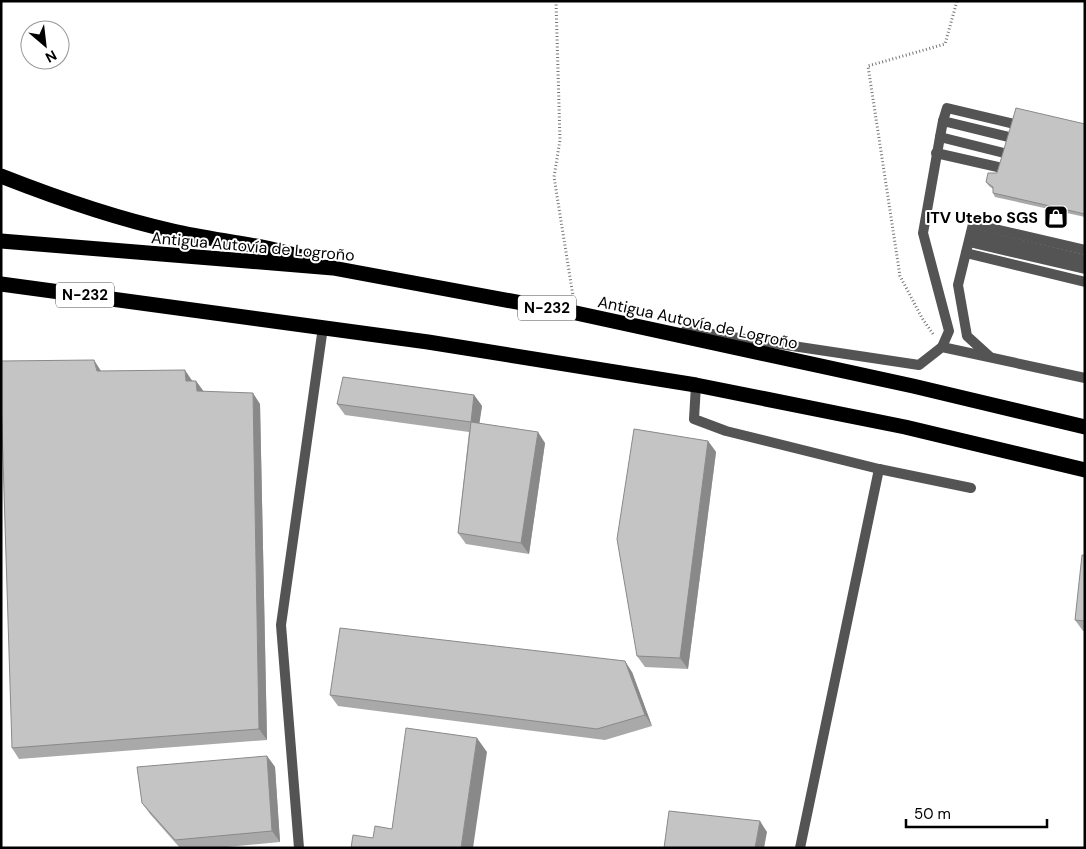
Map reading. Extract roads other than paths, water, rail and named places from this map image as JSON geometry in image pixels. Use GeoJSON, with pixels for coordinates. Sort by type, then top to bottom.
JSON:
{"type":"FeatureCollection","features":[{"type":"Feature","properties":{"kind":"highway"},"geometry":{"type":"LineString","coordinates":[[1,176],[84,207],[173,231],[239,242],[297,255],[333,268]]}},
{"type":"Feature","properties":{"kind":"highway","name":"Antigua Autovía de Logroño"},"geometry":{"type":"LineString","coordinates":[[1,241],[333,268],[576,313],[913,386],[1085,427]]}},
{"type":"Feature","properties":{"kind":"highway","name":"N-232"},"geometry":{"type":"LineString","coordinates":[[1,284],[438,343],[696,385],[905,427],[1085,470]]}},
{"type":"Feature","properties":{"kind":"street"},"geometry":{"type":"LineString","coordinates":[[576,313],[919,365],[942,347],[949,330],[924,234],[936,153],[947,108],[1030,128]]}},
{"type":"Feature","properties":{"kind":"street"},"geometry":{"type":"LineString","coordinates":[[944,121],[1028,142]]}},
{"type":"Feature","properties":{"kind":"street"},"geometry":{"type":"LineString","coordinates":[[940,137],[1027,158]]}},
{"type":"Feature","properties":{"kind":"street"},"geometry":{"type":"LineString","coordinates":[[936,153],[1018,172]]}},
{"type":"Feature","properties":{"kind":"street"},"geometry":{"type":"LineString","coordinates":[[990,357],[967,336],[958,285],[973,224],[1085,250]]}},
{"type":"Feature","properties":{"kind":"street"},"geometry":{"type":"LineString","coordinates":[[969,242],[1085,260]]}},
{"type":"Feature","properties":{"kind":"street"},"geometry":{"type":"LineString","coordinates":[[969,242],[1085,269]]}},
{"type":"Feature","properties":{"kind":"street"},"geometry":{"type":"LineString","coordinates":[[969,242],[1085,282]]}},
{"type":"Feature","properties":{"kind":"street"},"geometry":{"type":"LineString","coordinates":[[299,848],[281,625],[323,327]]}},
{"type":"Feature","properties":{"kind":"street"},"geometry":{"type":"LineString","coordinates":[[942,347],[1085,378]]}},
{"type":"Feature","properties":{"kind":"street"},"geometry":{"type":"LineString","coordinates":[[696,385],[694,420],[726,431],[878,469],[971,488]]}},
{"type":"Feature","properties":{"kind":"street"},"geometry":{"type":"LineString","coordinates":[[800,848],[878,469]]}},
{"type":"Feature","properties":{"kind":"place","name":"ITV Utebo SGS"},"geometry":{"type":"Point","coordinates":[1056,217]}}]}
